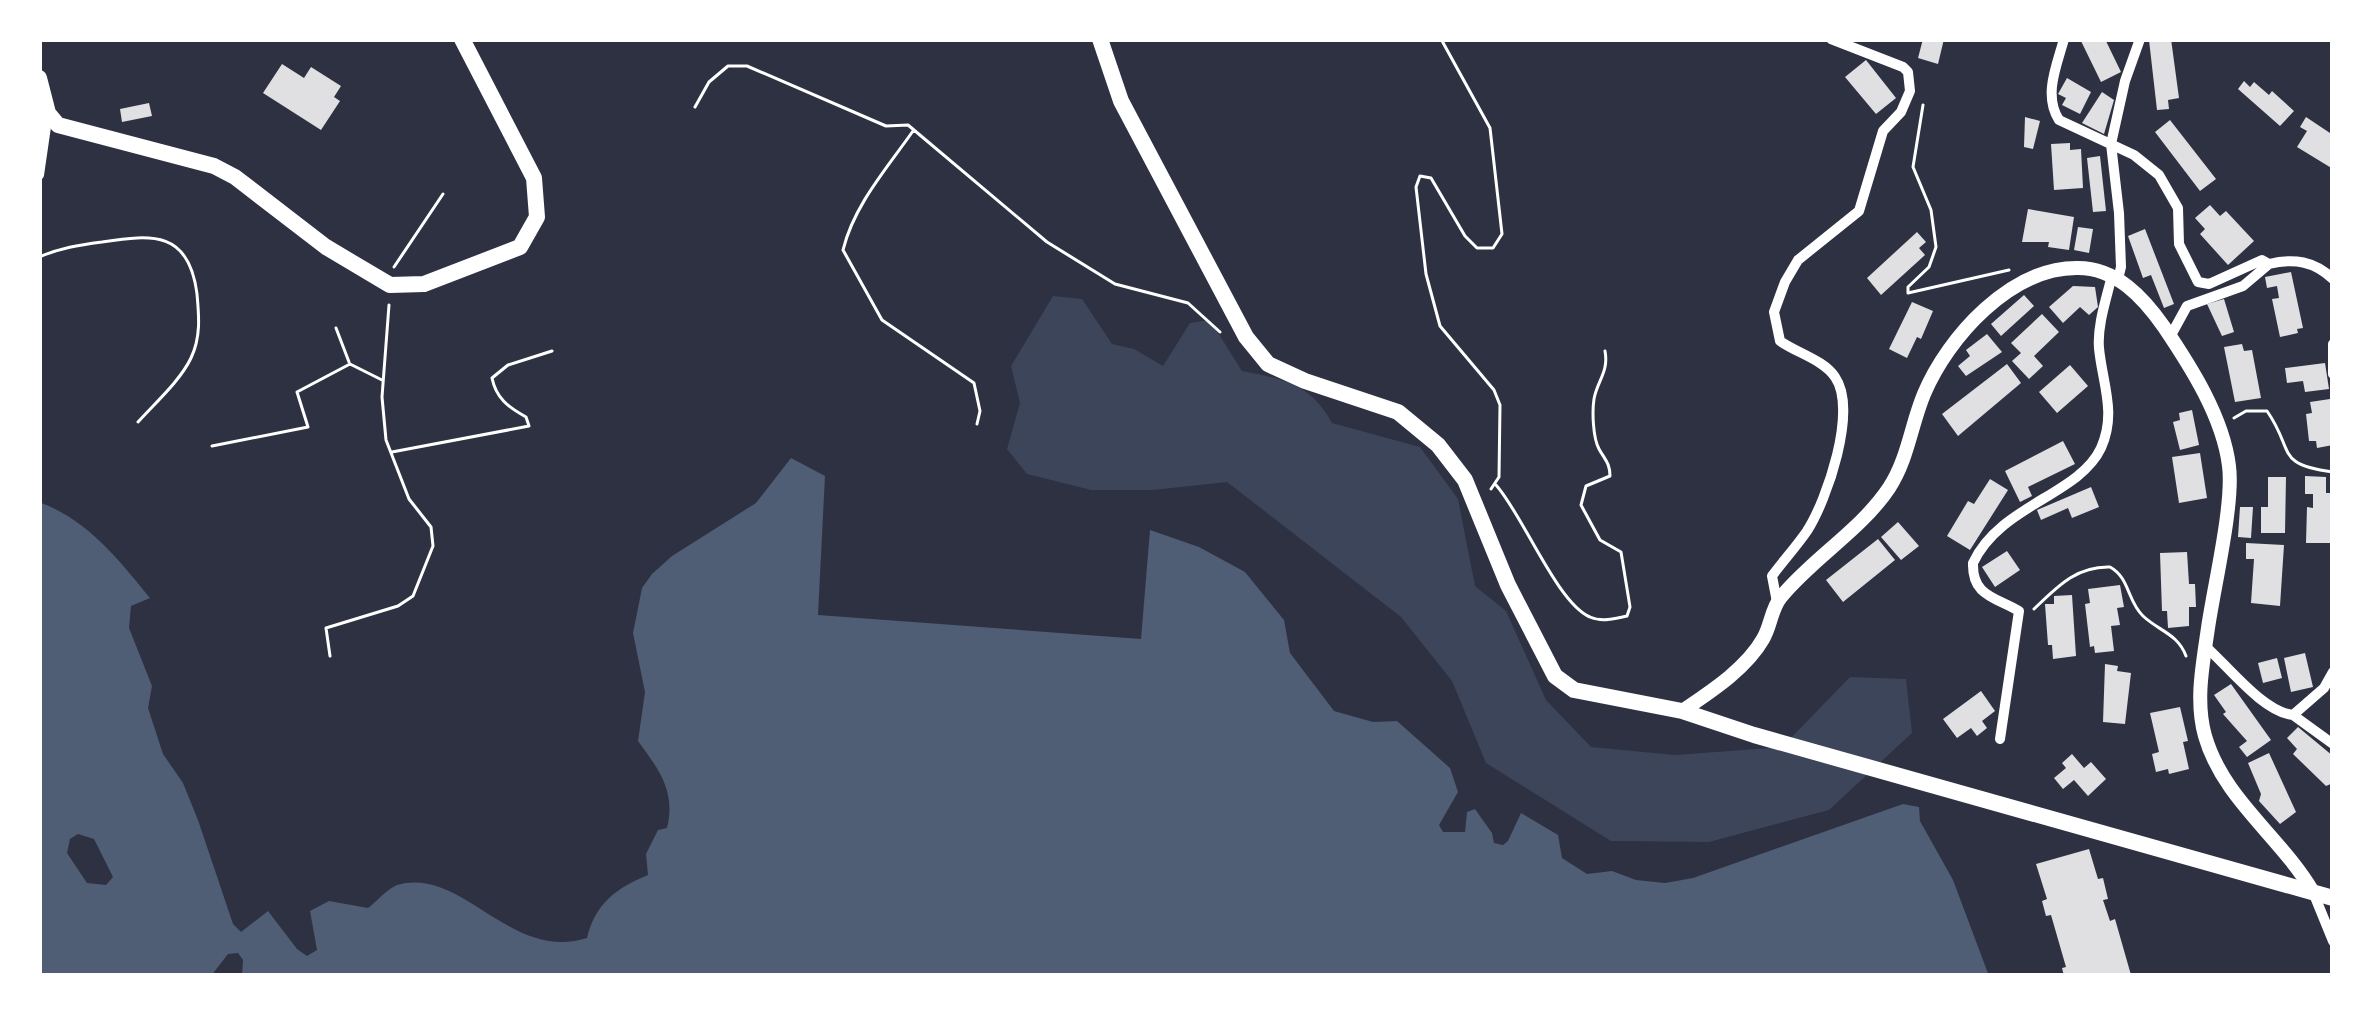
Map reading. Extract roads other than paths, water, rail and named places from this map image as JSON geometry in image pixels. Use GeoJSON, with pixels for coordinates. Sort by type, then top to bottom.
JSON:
{"type":"FeatureCollection","features":[{"type":"Feature","properties":{"kind":"main road"},"geometry":{"type":"LineString","coordinates":[[39,78],[48,113],[58,124],[214,166],[236,177],[326,247],[387,284],[424,284],[520,247],[537,217],[529,166],[462,39]]}},
{"type":"Feature","properties":{"kind":"main road"},"geometry":{"type":"LineString","coordinates":[[1100,39],[1121,101],[1246,337],[1268,364],[1398,412],[1419,427],[1465,480],[1508,585],[1556,676],[1574,690],[1682,711],[2333,898]]}},
{"type":"Feature","properties":{"kind":"street"},"geometry":{"type":"LineString","coordinates":[[1777,602],[1772,577],[1809,528],[1828,483],[1844,425],[1844,396],[1835,376],[1822,364],[1780,341],[1774,313],[1798,260],[1859,211],[1883,131],[1901,112],[1910,92],[1903,67],[1831,39]]}},
{"type":"Feature","properties":{"kind":"street"},"geometry":{"type":"LineString","coordinates":[[2064,39],[2051,92],[2052,109],[2059,120],[2134,155],[2159,176],[2174,195],[2180,218],[2179,244],[2198,282],[2209,284],[2263,260],[2269,264]]}},
{"type":"Feature","properties":{"kind":"street"},"geometry":{"type":"LineString","coordinates":[[2000,739],[2019,610],[1986,597],[1976,584],[1973,563],[1998,527],[2085,469],[2103,443],[2109,391],[2099,345],[2121,267],[2110,144],[2140,39]]}},
{"type":"Feature","properties":{"kind":"street"},"geometry":{"type":"LineString","coordinates":[[39,175],[48,113]]}},
{"type":"Feature","properties":{"kind":"street"},"geometry":{"type":"LineString","coordinates":[[2170,337],[2187,306],[2243,286],[2269,264],[2294,260],[2313,264],[2333,279]]}},
{"type":"Feature","properties":{"kind":"street"},"geometry":{"type":"LineString","coordinates":[[1682,711],[1745,661],[1763,639],[1777,602],[1888,490],[1925,392],[1961,334],[2038,275],[2074,268],[2115,277],[2158,318],[2194,378],[2226,451],[2230,481],[2202,673],[2202,720],[2211,751],[2245,807],[2301,872],[2333,941]]}},
{"type":"Feature","properties":{"kind":"street"},"geometry":{"type":"LineString","coordinates":[[2333,344],[2333,374]]}},
{"type":"Feature","properties":{"kind":"street"},"geometry":{"type":"LineString","coordinates":[[2205,646],[2267,706],[2294,715],[2333,743]]}},
{"type":"Feature","properties":{"kind":"street"},"geometry":{"type":"LineString","coordinates":[[2294,715],[2324,688],[2333,671]]}}]}
